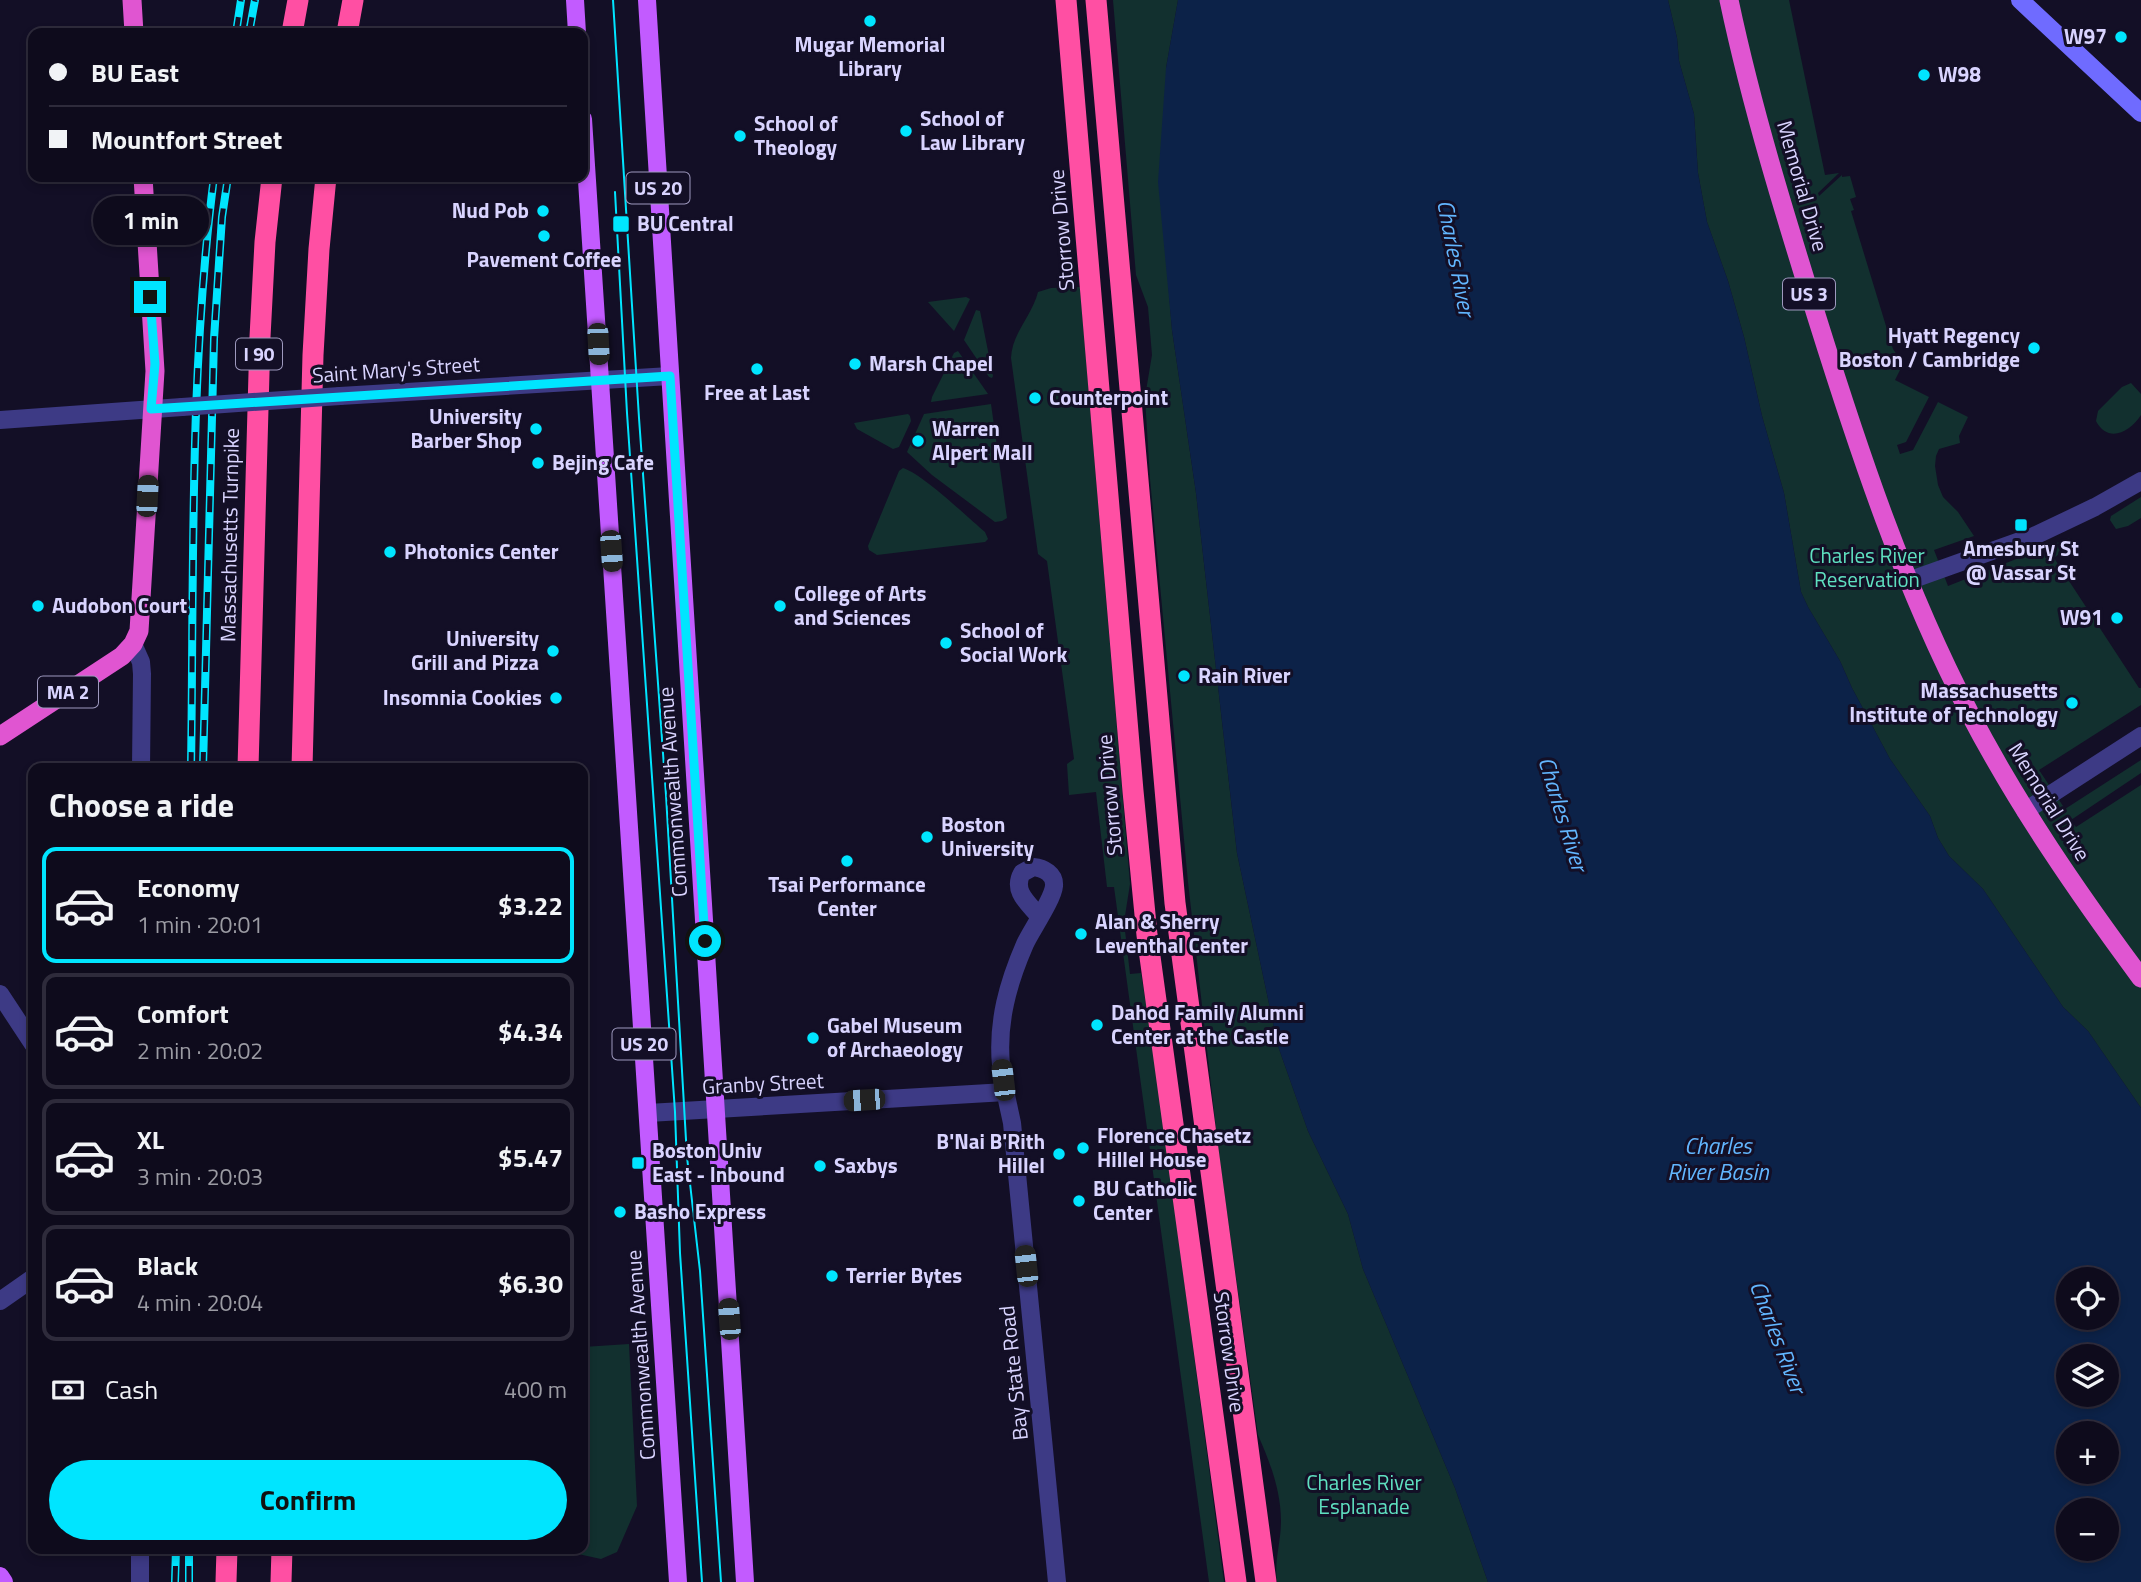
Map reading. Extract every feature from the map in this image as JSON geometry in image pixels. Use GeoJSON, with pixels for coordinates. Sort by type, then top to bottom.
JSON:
{"type":"FeatureCollection","features":[{"type":"Feature","properties":{"kind":"highway"},"geometry":{"type":"LineString","coordinates":[[132,0],[134,28]]}},
{"type":"Feature","properties":{"kind":"highway"},"geometry":{"type":"LineString","coordinates":[[293,28],[298,0]]}},
{"type":"Feature","properties":{"kind":"highway"},"geometry":{"type":"LineString","coordinates":[[347,28],[353,0]]}},
{"type":"Feature","properties":{"kind":"highway","name":"Storrow Drive"},"geometry":{"type":"LineString","coordinates":[[1064,0],[1147,935],[1236,1582]]}},
{"type":"Feature","properties":{"kind":"highway","name":"Storrow Drive"},"geometry":{"type":"LineString","coordinates":[[1096,0],[1175,903],[1266,1582]]}},
{"type":"Feature","properties":{"kind":"highway","name":"Memorial Drive"},"geometry":{"type":"LineString","coordinates":[[1729,0],[1761,128],[1816,315],[1872,487],[1908,581],[1968,711],[2025,811],[2087,904],[2141,978]]}},
{"type":"Feature","properties":{"kind":"highway"},"geometry":{"type":"LineString","coordinates":[[133,644],[140,625],[155,364],[143,182]]}},
{"type":"Feature","properties":{"kind":"highway","name":"Massachusetts Turnpike"},"geometry":{"type":"LineString","coordinates":[[248,763],[260,337],[271,182]]}},
{"type":"Feature","properties":{"kind":"highway","name":"I 90"},"geometry":{"type":"LineString","coordinates":[[302,763],[311,396],[326,182]]}},
{"type":"Feature","properties":{"kind":"highway","name":"MA 2"},"geometry":{"type":"LineString","coordinates":[[0,736],[114,661],[133,644]]}},
{"type":"Feature","properties":{"kind":"highway"},"geometry":{"type":"LineString","coordinates":[[226,1582],[227,1554]]}},
{"type":"Feature","properties":{"kind":"highway"},"geometry":{"type":"LineString","coordinates":[[281,1582],[282,1554]]}},
{"type":"Feature","properties":{"kind":"main road"},"geometry":{"type":"LineString","coordinates":[[575,0],[577,28]]}},
{"type":"Feature","properties":{"kind":"main road","name":"Commonwealth Avenue"},"geometry":{"type":"LineString","coordinates":[[647,0],[746,1582]]}},
{"type":"Feature","properties":{"kind":"main road"},"geometry":{"type":"LineString","coordinates":[[2020,0],[2141,113]]}},
{"type":"Feature","properties":{"kind":"main road","name":"Commonwealth Avenue"},"geometry":{"type":"LineString","coordinates":[[587,182],[678,1582]]}},
{"type":"Feature","properties":{"kind":"main road"},"geometry":{"type":"LineString","coordinates":[[0,1576],[4,1582]]}},
{"type":"Feature","properties":{"kind":"street","name":"Saint Mary's Street"},"geometry":{"type":"LineString","coordinates":[[0,420],[670,376]]}},
{"type":"Feature","properties":{"kind":"street"},"geometry":{"type":"LineString","coordinates":[[1908,581],[2034,536],[2141,481]]}},
{"type":"Feature","properties":{"kind":"street"},"geometry":{"type":"LineString","coordinates":[[133,644],[141,662],[142,674],[141,763]]}},
{"type":"Feature","properties":{"kind":"street"},"geometry":{"type":"LineString","coordinates":[[2025,811],[2141,736]]}},
{"type":"Feature","properties":{"kind":"street","name":"Bay State Road"},"geometry":{"type":"LineString","coordinates":[[1039,916],[1014,970],[1004,1003],[1000,1044],[1012,1123],[1057,1582]]}},
{"type":"Feature","properties":{"kind":"street"},"geometry":{"type":"LineString","coordinates":[[0,994],[28,1036]]}},
{"type":"Feature","properties":{"kind":"street","name":"Granby Street"},"geometry":{"type":"LineString","coordinates":[[648,1113],[1006,1092]]}},
{"type":"Feature","properties":{"kind":"street"},"geometry":{"type":"LineString","coordinates":[[0,1301],[28,1281]]}},
{"type":"Feature","properties":{"kind":"street"},"geometry":{"type":"LineString","coordinates":[[140,1554],[140,1582]]}},
{"type":"Feature","properties":{"kind":"green space","name":"Charles River Esplanade"},"geometry":{"type":"Polygon","coordinates":[[[1113,0],[1178,0],[1166,68],[1168,281],[1172,330],[1196,493],[1237,853],[1278,1046],[1308,1131],[1348,1214],[1363,1269],[1455,1488],[1488,1582],[1277,1582],[1281,1521],[1279,1499],[1271,1466],[1258,1435],[1219,1155],[1188,882],[1150,479],[1145,397],[1152,355],[1148,307],[1136,275],[1113,0]]]}},
{"type":"Feature","properties":{"kind":"green space","name":"Charles River Reservation"},"geometry":{"type":"Polygon","coordinates":[[[1668,0],[1789,0],[1825,175],[1839,173],[1818,193],[1819,196],[1842,175],[1850,176],[1856,197],[1850,199],[1854,210],[1851,211],[1893,349],[1903,364],[1895,380],[1929,397],[1906,442],[1897,445],[1900,454],[1913,450],[1938,402],[1968,417],[1959,436],[1960,443],[1939,449],[1936,456],[1938,485],[1943,497],[1958,512],[1974,536],[1934,550],[1948,586],[2069,538],[2072,544],[2054,558],[2141,688],[2141,705],[2039,770],[2065,809],[2141,760],[2141,773],[2071,820],[2076,827],[2141,785],[2141,1108],[2088,1031],[2063,1007],[1983,889],[1949,856],[1938,838],[1930,816],[1890,759],[1801,592],[1784,493],[1762,416],[1744,337],[1707,222],[1698,173],[1694,114],[1679,61],[1677,38],[1668,0]]]}},
{"type":"Feature","properties":{"kind":"green space"},"geometry":{"type":"Polygon","coordinates":[[[1080,287],[1130,884],[1124,922],[1130,974],[1141,973],[1156,1068],[1224,1582],[1209,1582],[1114,887],[1107,887],[1096,792],[1069,795],[1067,764],[1074,759],[1047,561],[1038,554],[1011,358],[1018,332],[1038,292],[1051,288],[1080,287]]]}},
{"type":"Feature","properties":{"kind":"green space"},"geometry":{"type":"Polygon","coordinates":[[[966,297],[970,299],[954,331],[928,302],[966,297]]]}},
{"type":"Feature","properties":{"kind":"green space"},"geometry":{"type":"Polygon","coordinates":[[[976,310],[980,311],[992,378],[964,340],[976,310]]]}},
{"type":"Feature","properties":{"kind":"green space"},"geometry":{"type":"Polygon","coordinates":[[[958,351],[988,394],[931,402],[954,353],[958,351]]]}},
{"type":"Feature","properties":{"kind":"green space"},"geometry":{"type":"Polygon","coordinates":[[[2131,383],[2141,394],[2141,415],[2131,426],[2119,433],[2107,432],[2096,421],[2098,411],[2122,387],[2131,383]]]}},
{"type":"Feature","properties":{"kind":"green space"},"geometry":{"type":"Polygon","coordinates":[[[991,404],[1007,518],[995,522],[932,475],[907,452],[924,414],[991,404]]]}},
{"type":"Feature","properties":{"kind":"green space"},"geometry":{"type":"Polygon","coordinates":[[[908,414],[911,421],[899,447],[893,449],[857,429],[854,423],[908,414]]]}},
{"type":"Feature","properties":{"kind":"green space"},"geometry":{"type":"Polygon","coordinates":[[[903,468],[945,497],[985,532],[988,539],[985,542],[877,555],[869,550],[868,546],[899,471],[903,468]]]}},
{"type":"Feature","properties":{"kind":"green space"},"geometry":{"type":"Polygon","coordinates":[[[2141,497],[2141,518],[2116,529],[2110,520],[2111,516],[2141,497]]]}},
{"type":"Feature","properties":{"kind":"green space"},"geometry":{"type":"Polygon","coordinates":[[[629,1344],[637,1506],[617,1552],[601,1559],[578,1554],[588,1554],[588,1347],[629,1344]]]}},
{"type":"Feature","properties":{"kind":"water","name":"Charles River Basin"},"geometry":{"type":"Polygon","coordinates":[[[1178,0],[1668,0],[1677,38],[1679,61],[1694,114],[1698,173],[1707,222],[1744,337],[1762,416],[1784,493],[1801,592],[1890,759],[1930,816],[1938,838],[1949,856],[1983,889],[2063,1007],[2088,1031],[2141,1108],[2141,1582],[1488,1582],[1455,1488],[1363,1269],[1348,1214],[1308,1131],[1278,1046],[1237,853],[1196,493],[1172,330],[1158,182],[1166,68],[1178,0]]]}},
{"type":"Feature","properties":{"kind":"tram line"},"geometry":{"type":"LineString","coordinates":[[613,0],[666,795],[687,1157],[700,1271],[721,1582]]}},
{"type":"Feature","properties":{"kind":"tram line"},"geometry":{"type":"LineString","coordinates":[[615,192],[627,413],[675,1112],[680,1253],[702,1582]]}},
{"type":"Feature","properties":{"kind":"railway"},"geometry":{"type":"LineString","coordinates":[[237,28],[241,0]]}},
{"type":"Feature","properties":{"kind":"railway"},"geometry":{"type":"LineString","coordinates":[[250,28],[255,0]]}},
{"type":"Feature","properties":{"kind":"railway"},"geometry":{"type":"LineString","coordinates":[[191,763],[197,397],[200,323],[213,182]]}},
{"type":"Feature","properties":{"kind":"railway"},"geometry":{"type":"LineString","coordinates":[[203,763],[214,339],[222,217],[227,182]]}},
{"type":"Feature","properties":{"kind":"railway"},"geometry":{"type":"LineString","coordinates":[[175,1582],[176,1554]]}},
{"type":"Feature","properties":{"kind":"railway"},"geometry":{"type":"LineString","coordinates":[[189,1554],[189,1582]]}},
{"type":"Feature","properties":{"kind":"place","name":"Mugar Memorial Library"},"geometry":{"type":"Point","coordinates":[870,21]}},
{"type":"Feature","properties":{"kind":"place","name":"W97"},"geometry":{"type":"Point","coordinates":[2121,37]}},
{"type":"Feature","properties":{"kind":"place","name":"W98"},"geometry":{"type":"Point","coordinates":[1924,75]}},
{"type":"Feature","properties":{"kind":"place","name":"School of Law Library"},"geometry":{"type":"Point","coordinates":[906,131]}},
{"type":"Feature","properties":{"kind":"place","name":"School of Theology"},"geometry":{"type":"Point","coordinates":[740,136]}},
{"type":"Feature","properties":{"kind":"place","name":"Nud Pob"},"geometry":{"type":"Point","coordinates":[543,211]}},
{"type":"Feature","properties":{"kind":"place","name":"BU Central"},"geometry":{"type":"Point","coordinates":[621,224]}},
{"type":"Feature","properties":{"kind":"place","name":"Pavement Coffee"},"geometry":{"type":"Point","coordinates":[544,236]}},
{"type":"Feature","properties":{"kind":"place","name":"Hyatt Regency Boston / Cambridge"},"geometry":{"type":"Point","coordinates":[2034,348]}},
{"type":"Feature","properties":{"kind":"place","name":"Marsh Chapel"},"geometry":{"type":"Point","coordinates":[855,364]}},
{"type":"Feature","properties":{"kind":"place","name":"Free at Last"},"geometry":{"type":"Point","coordinates":[757,369]}},
{"type":"Feature","properties":{"kind":"place","name":"Counterpoint"},"geometry":{"type":"Point","coordinates":[1035,398]}},
{"type":"Feature","properties":{"kind":"place","name":"University Barber Shop"},"geometry":{"type":"Point","coordinates":[536,429]}},
{"type":"Feature","properties":{"kind":"place","name":"Warren Alpert Mall"},"geometry":{"type":"Point","coordinates":[918,441]}},
{"type":"Feature","properties":{"kind":"place","name":"Bejing Cafe"},"geometry":{"type":"Point","coordinates":[538,463]}},
{"type":"Feature","properties":{"kind":"place","name":"Amesbury St @ Vassar St"},"geometry":{"type":"Point","coordinates":[2021,525]}},
{"type":"Feature","properties":{"kind":"place","name":"Photonics Center"},"geometry":{"type":"Point","coordinates":[390,552]}},
{"type":"Feature","properties":{"kind":"place","name":"Audobon Court"},"geometry":{"type":"Point","coordinates":[38,606]}},
{"type":"Feature","properties":{"kind":"place","name":"College of Arts and Sciences"},"geometry":{"type":"Point","coordinates":[780,606]}},
{"type":"Feature","properties":{"kind":"place","name":"W91"},"geometry":{"type":"Point","coordinates":[2117,618]}},
{"type":"Feature","properties":{"kind":"place","name":"School of Social Work"},"geometry":{"type":"Point","coordinates":[946,643]}},
{"type":"Feature","properties":{"kind":"place","name":"University Grill and Pizza"},"geometry":{"type":"Point","coordinates":[553,651]}},
{"type":"Feature","properties":{"kind":"place","name":"Rain River"},"geometry":{"type":"Point","coordinates":[1184,676]}},
{"type":"Feature","properties":{"kind":"place","name":"Insomnia Cookies"},"geometry":{"type":"Point","coordinates":[556,698]}},
{"type":"Feature","properties":{"kind":"place","name":"Massachusetts Institute of Technology"},"geometry":{"type":"Point","coordinates":[2072,703]}},
{"type":"Feature","properties":{"kind":"place","name":"Boston University"},"geometry":{"type":"Point","coordinates":[927,837]}},
{"type":"Feature","properties":{"kind":"place","name":"Tsai Performance Center"},"geometry":{"type":"Point","coordinates":[847,861]}},
{"type":"Feature","properties":{"kind":"place","name":"Alan & Sherry Leventhal Center"},"geometry":{"type":"Point","coordinates":[1081,934]}},
{"type":"Feature","properties":{"kind":"place","name":"Dahod Family Alumni Center at the Castle"},"geometry":{"type":"Point","coordinates":[1097,1025]}},
{"type":"Feature","properties":{"kind":"place","name":"Gabel Museum of Archaeology"},"geometry":{"type":"Point","coordinates":[813,1038]}},
{"type":"Feature","properties":{"kind":"place","name":"Florence Chasetz Hillel House"},"geometry":{"type":"Point","coordinates":[1083,1148]}},
{"type":"Feature","properties":{"kind":"place","name":"B'Nai B'Rith Hillel"},"geometry":{"type":"Point","coordinates":[1059,1154]}},
{"type":"Feature","properties":{"kind":"place","name":"Boston Univ East - Inbound"},"geometry":{"type":"Point","coordinates":[638,1163]}},
{"type":"Feature","properties":{"kind":"place","name":"Saxbys"},"geometry":{"type":"Point","coordinates":[820,1166]}},
{"type":"Feature","properties":{"kind":"place","name":"BU Catholic Center"},"geometry":{"type":"Point","coordinates":[1079,1201]}},
{"type":"Feature","properties":{"kind":"place","name":"Basho Express"},"geometry":{"type":"Point","coordinates":[620,1212]}},
{"type":"Feature","properties":{"kind":"place","name":"Terrier Bytes"},"geometry":{"type":"Point","coordinates":[832,1276]}},
{"type":"Feature","properties":{"kind":"route"},"geometry":{"type":"LineString","coordinates":[[150,297],[155,364],[151,409],[670,376],[705,941]]}},
{"type":"Feature","properties":{"kind":"water label","name":"Charles River"},"geometry":{"type":"Point","coordinates":[1456,258]}},
{"type":"Feature","properties":{"kind":"water label","name":"Charles River"},"geometry":{"type":"Point","coordinates":[1563,814]}},
{"type":"Feature","properties":{"kind":"water label","name":"Charles River"},"geometry":{"type":"Point","coordinates":[1778,1337]}}]}
